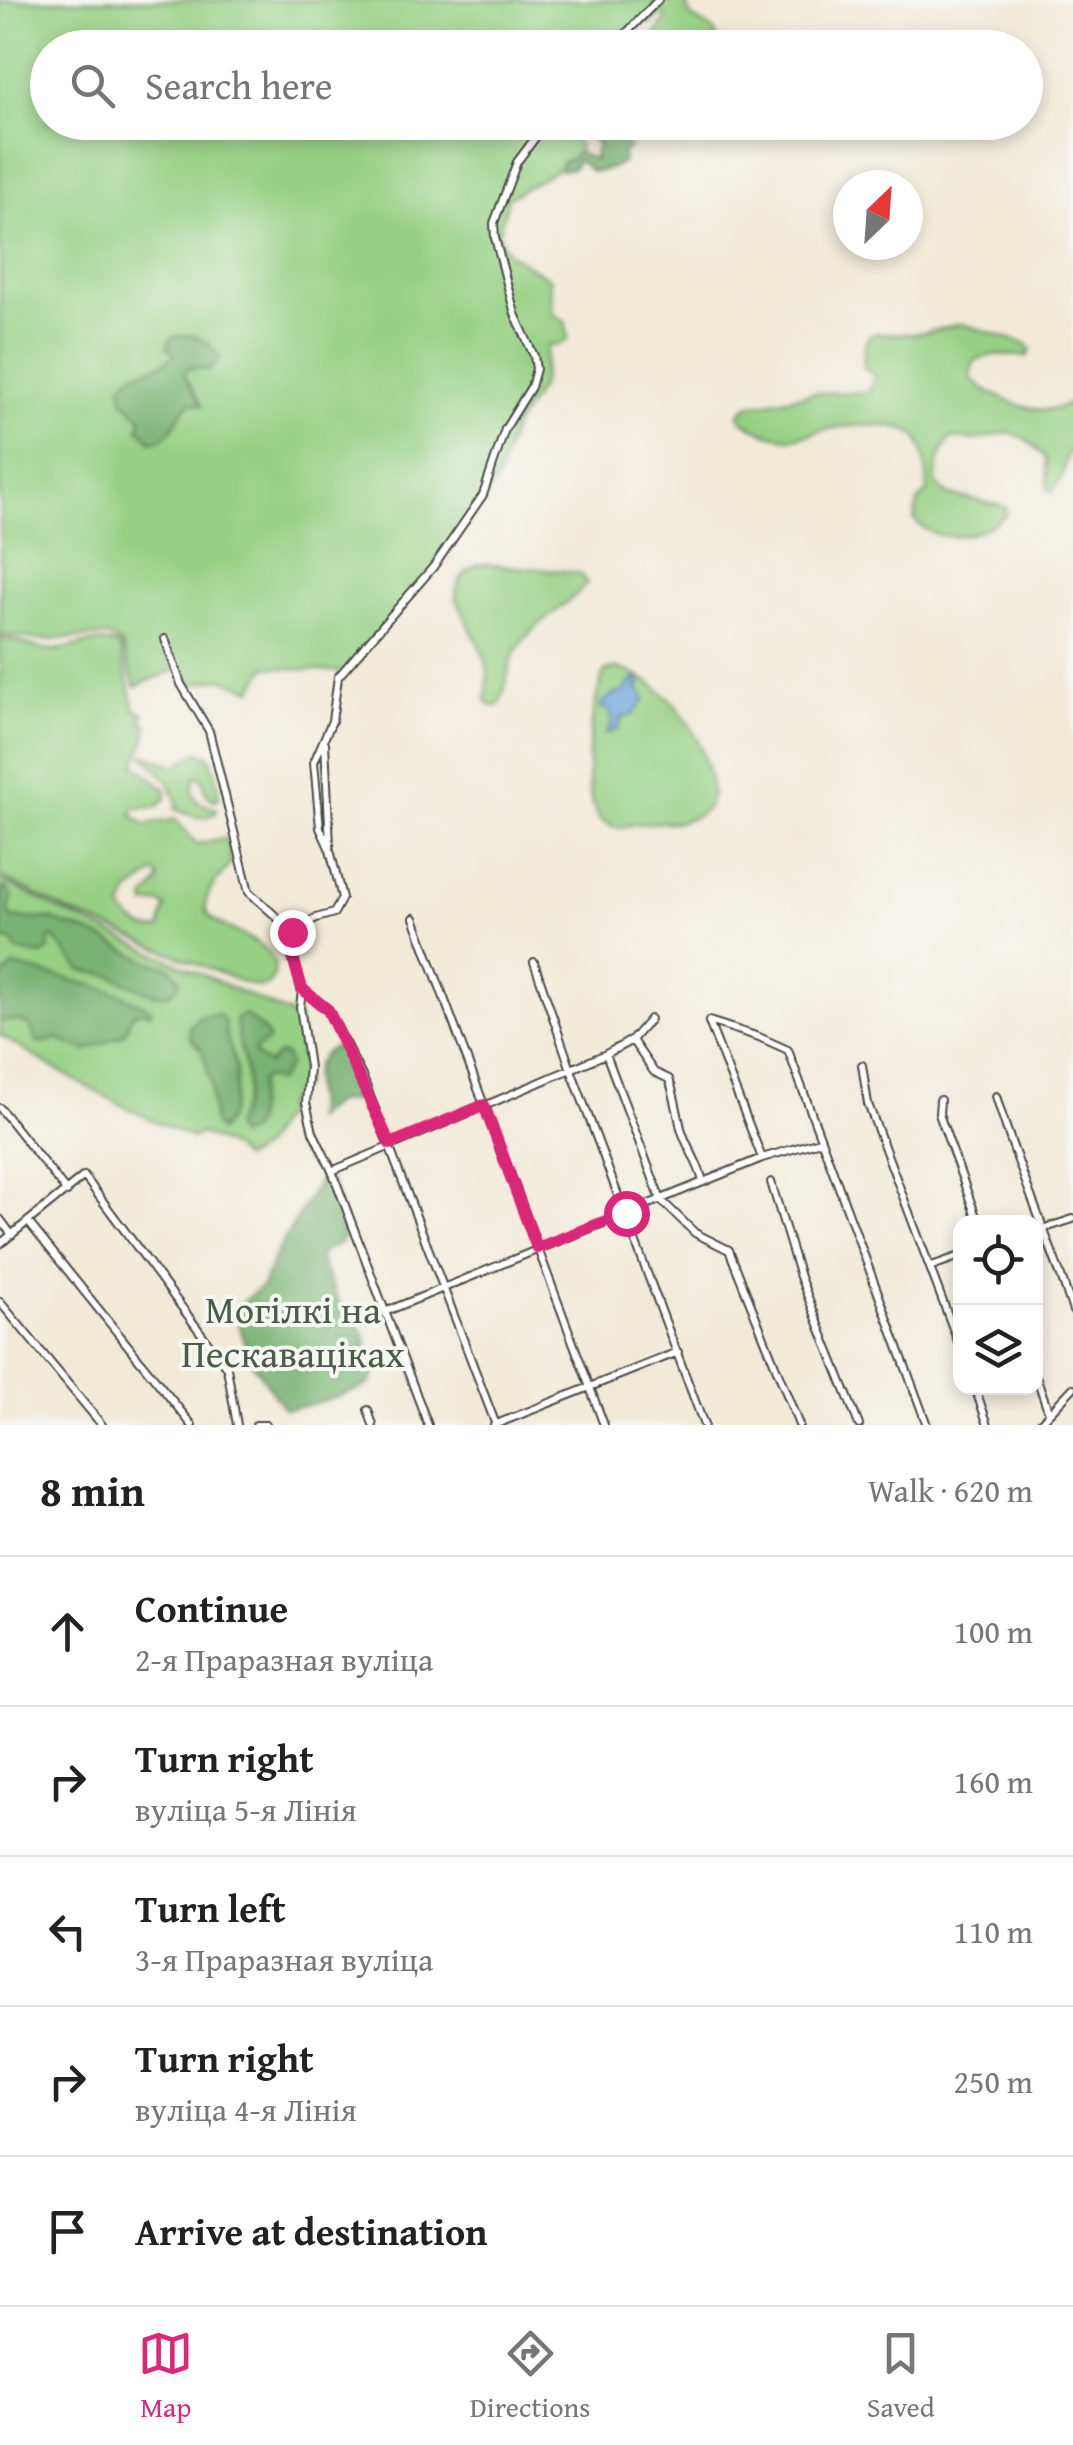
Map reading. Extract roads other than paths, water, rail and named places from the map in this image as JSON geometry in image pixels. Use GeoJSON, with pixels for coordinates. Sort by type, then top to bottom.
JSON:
{"type":"FeatureCollection","features":[{"type":"Feature","properties":{"kind":"street"},"geometry":{"type":"LineString","coordinates":[[629,30],[658,0]]}},
{"type":"Feature","properties":{"kind":"street"},"geometry":{"type":"LineString","coordinates":[[292,932],[334,912],[342,898],[320,828],[314,762],[332,721],[338,677],[434,566],[483,495],[505,429],[531,387],[536,369],[534,356],[515,314],[494,238],[494,223],[517,162],[534,140]]}},
{"type":"Feature","properties":{"kind":"street"},"geometry":{"type":"LineString","coordinates":[[165,638],[182,684],[209,732],[249,892],[292,932],[292,954],[302,989],[300,1007],[309,1066],[306,1103],[313,1132],[332,1170],[428,1425]]}},
{"type":"Feature","properties":{"kind":"street"},"geometry":{"type":"LineString","coordinates":[[414,918],[604,1425]]}},
{"type":"Feature","properties":{"kind":"street"},"geometry":{"type":"LineString","coordinates":[[534,962],[704,1425]]}},
{"type":"Feature","properties":{"kind":"street"},"geometry":{"type":"LineString","coordinates":[[302,989],[328,1010],[390,1144],[495,1425],[678,1352]]}},
{"type":"Feature","properties":{"kind":"street"},"geometry":{"type":"LineString","coordinates":[[332,1170],[606,1054],[632,1040],[650,1019]]}},
{"type":"Feature","properties":{"kind":"street"},"geometry":{"type":"LineString","coordinates":[[762,1158],[709,1021],[788,1050],[927,1425]]}},
{"type":"Feature","properties":{"kind":"street"},"geometry":{"type":"LineString","coordinates":[[632,1040],[654,1072],[668,1079],[677,1102],[681,1130],[700,1167],[703,1182]]}},
{"type":"Feature","properties":{"kind":"street"},"geometry":{"type":"LineString","coordinates":[[606,1054],[661,1200],[696,1233],[729,1250],[799,1425]]}},
{"type":"Feature","properties":{"kind":"street"},"geometry":{"type":"LineString","coordinates":[[862,1065],[868,1104],[953,1327]]}},
{"type":"Feature","properties":{"kind":"street"},"geometry":{"type":"LineString","coordinates":[[996,1096],[1017,1165],[1045,1228],[1073,1311]]}},
{"type":"Feature","properties":{"kind":"street"},"geometry":{"type":"LineString","coordinates":[[940,1100],[939,1114],[975,1215]]}},
{"type":"Feature","properties":{"kind":"street"},"geometry":{"type":"LineString","coordinates":[[0,1108],[67,1192]]}},
{"type":"Feature","properties":{"kind":"street"},"geometry":{"type":"LineString","coordinates":[[387,1311],[762,1158],[820,1141]]}},
{"type":"Feature","properties":{"kind":"street"},"geometry":{"type":"LineString","coordinates":[[0,1244],[84,1176],[227,1368],[237,1425]]}},
{"type":"Feature","properties":{"kind":"street"},"geometry":{"type":"LineString","coordinates":[[771,1182],[800,1277],[860,1425]]}},
{"type":"Feature","properties":{"kind":"street"},"geometry":{"type":"LineString","coordinates":[[0,1219],[12,1235]]}},
{"type":"Feature","properties":{"kind":"street"},"geometry":{"type":"LineString","coordinates":[[1045,1228],[1073,1219]]}},
{"type":"Feature","properties":{"kind":"street"},"geometry":{"type":"LineString","coordinates":[[29,1223],[192,1425]]}},
{"type":"Feature","properties":{"kind":"street"},"geometry":{"type":"LineString","coordinates":[[932,1266],[953,1258]]}},
{"type":"Feature","properties":{"kind":"street"},"geometry":{"type":"LineString","coordinates":[[0,1302],[102,1425]]}},
{"type":"Feature","properties":{"kind":"street"},"geometry":{"type":"LineString","coordinates":[[1040,1424],[1073,1388]]}},
{"type":"Feature","properties":{"kind":"street"},"geometry":{"type":"LineString","coordinates":[[977,1395],[988,1425]]}},
{"type":"Feature","properties":{"kind":"street"},"geometry":{"type":"LineString","coordinates":[[1043,1395],[1049,1413]]}},
{"type":"Feature","properties":{"kind":"street"},"geometry":{"type":"LineString","coordinates":[[368,1410],[373,1425]]}},
{"type":"Feature","properties":{"kind":"street"},"geometry":{"type":"LineString","coordinates":[[256,1425],[266,1425]]}},
{"type":"Feature","properties":{"kind":"water"},"geometry":{"type":"Polygon","coordinates":[[[635,678],[645,700],[633,715],[622,718],[618,729],[606,734],[611,719],[601,704],[614,693],[622,693],[635,678]]]}},
{"type":"Feature","properties":{"kind":"park label","name":"Могілкі на Пескаваціках"},"geometry":{"type":"Point","coordinates":[293,1331]}}]}
